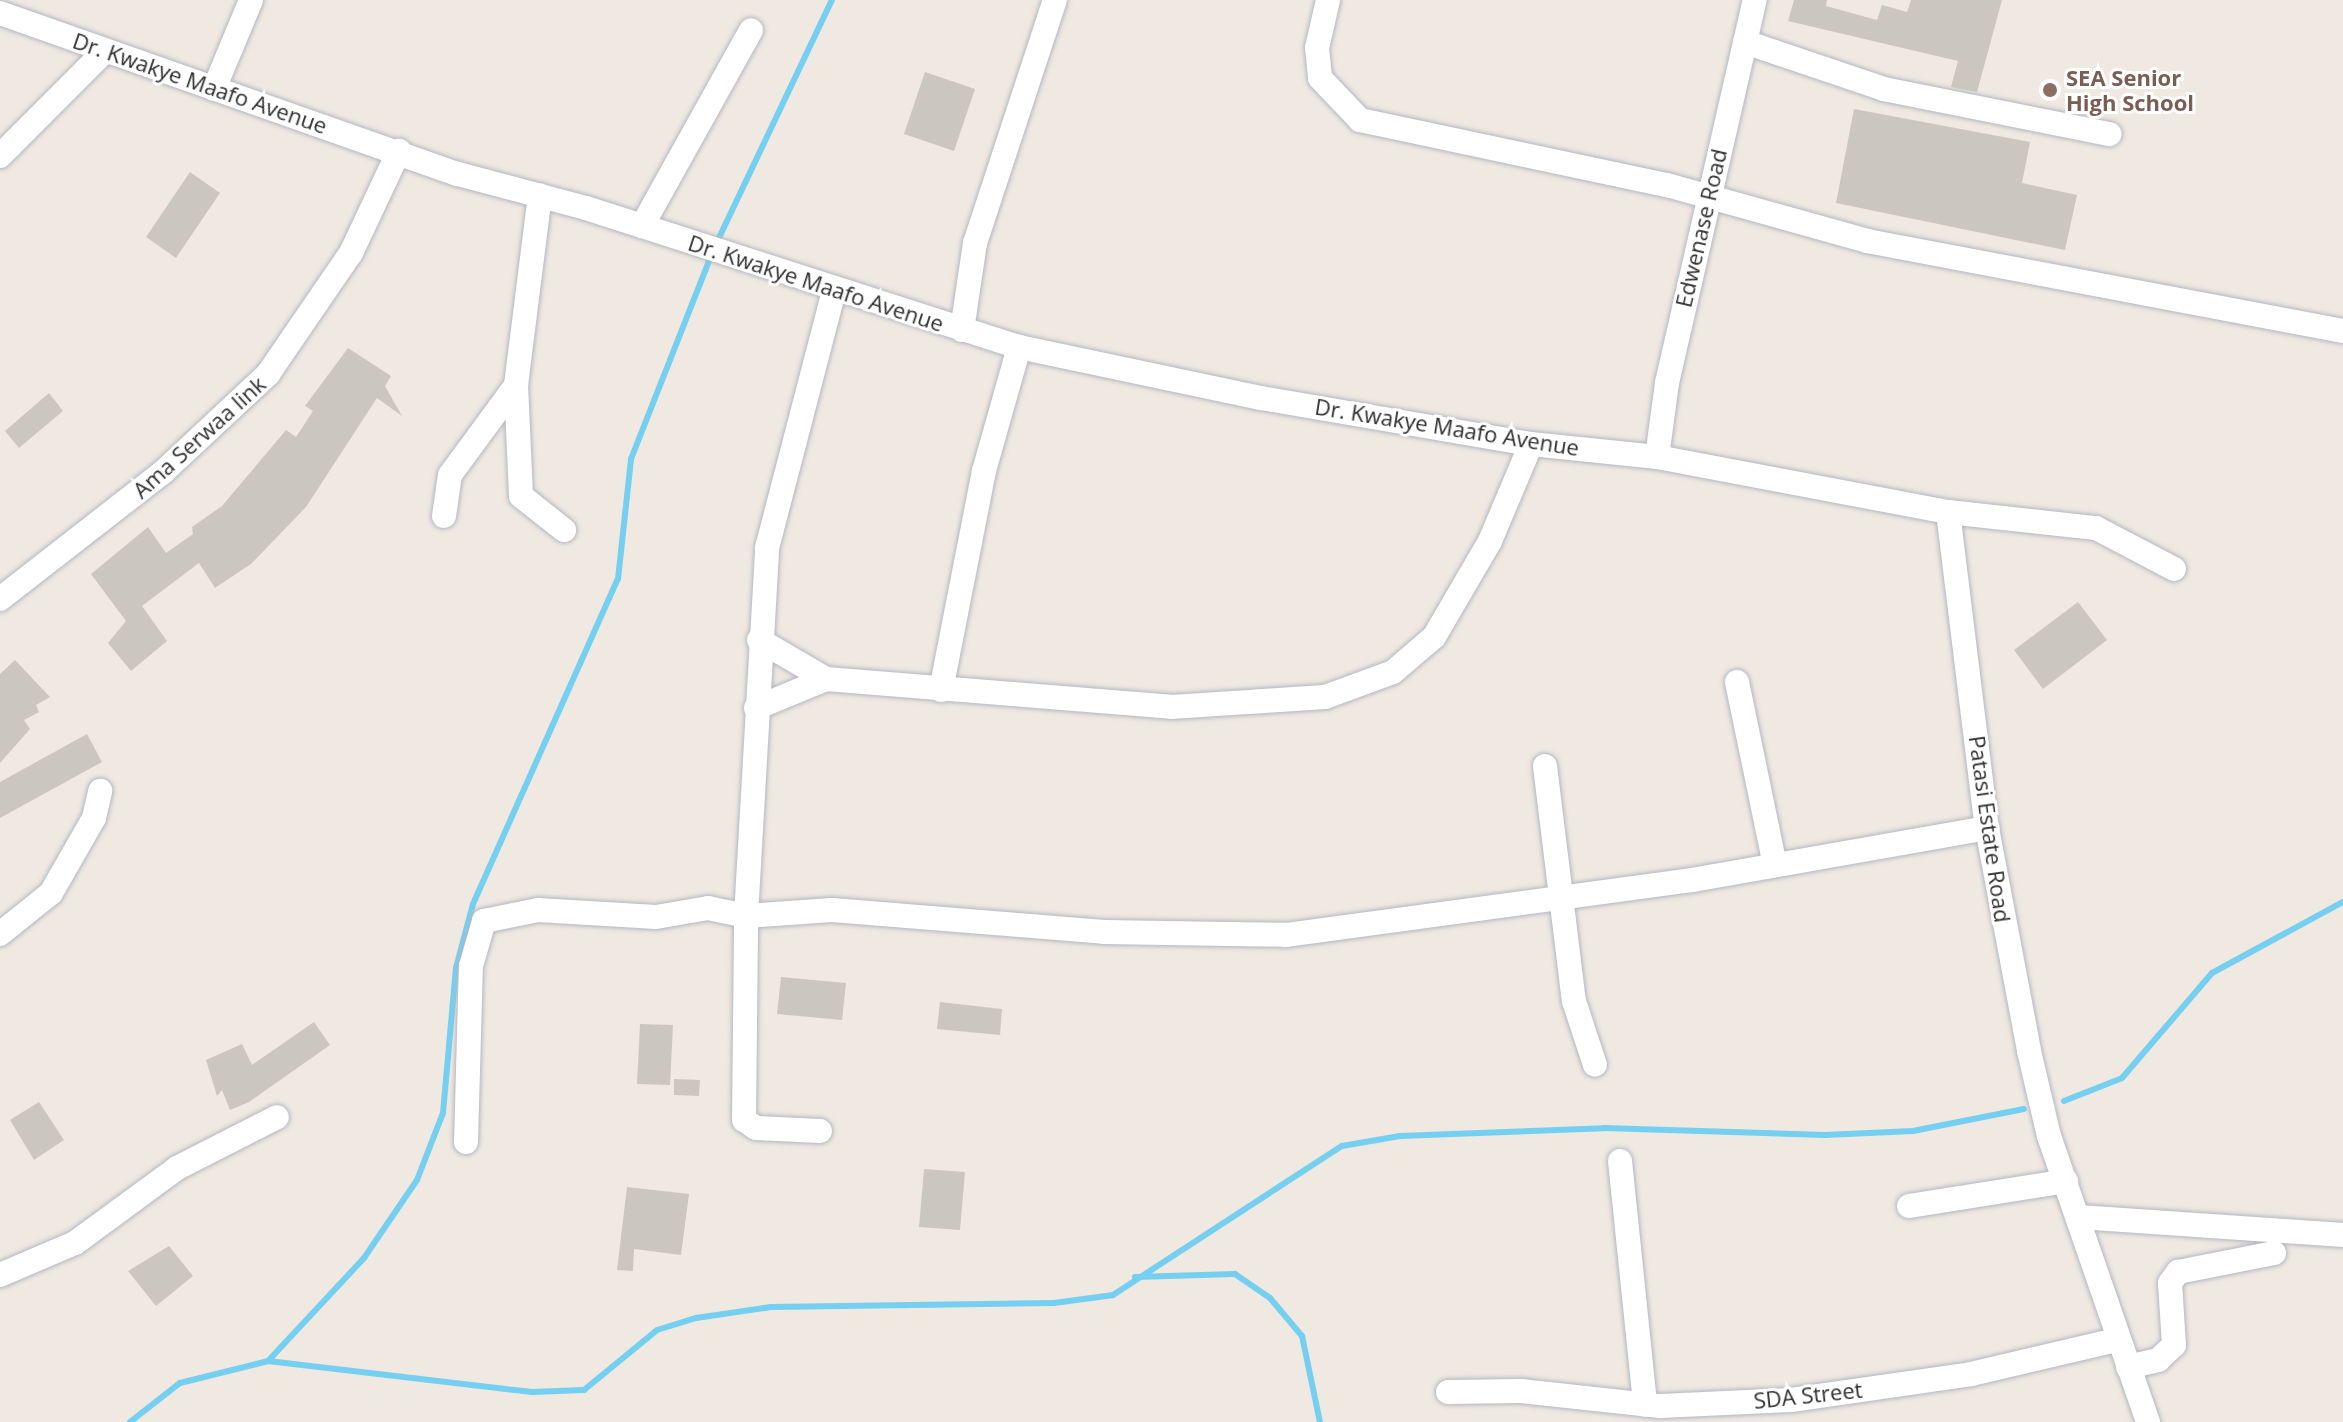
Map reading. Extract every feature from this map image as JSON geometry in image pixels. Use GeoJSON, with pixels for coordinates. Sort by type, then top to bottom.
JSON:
{"type":"FeatureCollection","features":[{"type":"Feature","properties":{"kind":"street"},"geometry":{"type":"LineString","coordinates":[[214,89],[251,0]]}},
{"type":"Feature","properties":{"kind":"street"},"geometry":{"type":"LineString","coordinates":[[962,330],[975,243],[1055,0]]}},
{"type":"Feature","properties":{"kind":"street"},"geometry":{"type":"LineString","coordinates":[[1328,0],[1317,48],[1320,78],[1360,120],[1709,196],[1867,241],[2343,331]]}},
{"type":"Feature","properties":{"kind":"street","name":"Edwenase Road"},"geometry":{"type":"LineString","coordinates":[[1657,457],[1709,196],[1755,0]]}},
{"type":"Feature","properties":{"kind":"street","name":"Dr. Kwakye Maafo Avenue"},"geometry":{"type":"LineString","coordinates":[[0,13],[399,151],[1019,347],[1531,444],[1657,457]]}},
{"type":"Feature","properties":{"kind":"street"},"geometry":{"type":"LineString","coordinates":[[642,226],[751,30]]}},
{"type":"Feature","properties":{"kind":"street"},"geometry":{"type":"LineString","coordinates":[[1745,42],[1884,89],[2110,134]]}},
{"type":"Feature","properties":{"kind":"street"},"geometry":{"type":"LineString","coordinates":[[0,156],[105,51]]}},
{"type":"Feature","properties":{"kind":"street","name":"Ama Serwaa link"},"geometry":{"type":"LineString","coordinates":[[0,599],[163,472],[268,374],[351,253],[399,151]]}},
{"type":"Feature","properties":{"kind":"street"},"geometry":{"type":"LineString","coordinates":[[540,196],[516,385],[521,496],[564,530]]}},
{"type":"Feature","properties":{"kind":"street"},"geometry":{"type":"LineString","coordinates":[[820,1131],[756,1128],[744,1120],[746,916],[759,640],[767,548],[834,291]]}},
{"type":"Feature","properties":{"kind":"street"},"geometry":{"type":"LineString","coordinates":[[941,690],[984,471],[1019,347]]}},
{"type":"Feature","properties":{"kind":"street"},"geometry":{"type":"LineString","coordinates":[[444,516],[450,475],[516,385]]}},
{"type":"Feature","properties":{"kind":"street"},"geometry":{"type":"LineString","coordinates":[[759,640],[826,679],[941,690],[1220,707],[1276,705],[1369,685],[1410,659],[1446,620],[1490,541],[1531,444]]}},
{"type":"Feature","properties":{"kind":"street"},"geometry":{"type":"LineString","coordinates":[[1657,457],[1948,512],[2096,528],[2174,569]]}},
{"type":"Feature","properties":{"kind":"street","name":"Patasi Estate Road"},"geometry":{"type":"LineString","coordinates":[[1948,512],[1987,828],[2029,1051],[2116,1340],[2148,1422]]}},
{"type":"Feature","properties":{"kind":"street"},"geometry":{"type":"LineString","coordinates":[[756,708],[826,679]]}},
{"type":"Feature","properties":{"kind":"street"},"geometry":{"type":"LineString","coordinates":[[1737,682],[1775,865]]}},
{"type":"Feature","properties":{"kind":"street"},"geometry":{"type":"LineString","coordinates":[[1545,766],[1574,1001],[1595,1065]]}},
{"type":"Feature","properties":{"kind":"street"},"geometry":{"type":"LineString","coordinates":[[0,934],[51,893],[94,818],[100,791]]}},
{"type":"Feature","properties":{"kind":"street"},"geometry":{"type":"LineString","coordinates":[[466,1142],[471,966],[484,921],[538,910],[656,917],[708,908],[746,916],[867,912],[1218,937],[1559,899],[1987,828]]}},
{"type":"Feature","properties":{"kind":"street"},"geometry":{"type":"LineString","coordinates":[[0,1275],[75,1243],[177,1168],[277,1117]]}},
{"type":"Feature","properties":{"kind":"street"},"geometry":{"type":"LineString","coordinates":[[1620,1161],[1645,1405]]}},
{"type":"Feature","properties":{"kind":"street"},"geometry":{"type":"LineString","coordinates":[[1909,1206],[2066,1181]]}},
{"type":"Feature","properties":{"kind":"street"},"geometry":{"type":"LineString","coordinates":[[2079,1217],[2343,1235]]}},
{"type":"Feature","properties":{"kind":"street"},"geometry":{"type":"LineString","coordinates":[[2128,1367],[2158,1360],[2174,1345],[2170,1283],[2178,1272],[2274,1253]]}},
{"type":"Feature","properties":{"kind":"street","name":"SDA Street"},"geometry":{"type":"LineString","coordinates":[[1448,1392],[1521,1391],[1645,1405],[1806,1398],[1971,1374],[2116,1340]]}},
{"type":"Feature","properties":{"kind":"building"},"geometry":{"type":"Polygon","coordinates":[[[1794,0],[1827,0],[1826,6],[1877,20],[1882,5],[1907,12],[1911,0],[2002,0],[1977,92],[1951,87],[1958,61],[1788,21],[1794,0]]]}},
{"type":"Feature","properties":{"kind":"building"},"geometry":{"type":"Polygon","coordinates":[[[925,72],[975,89],[954,151],[904,134],[925,72]]]}},
{"type":"Feature","properties":{"kind":"building"},"geometry":{"type":"Polygon","coordinates":[[[1854,109],[2030,142],[2022,183],[2077,195],[2065,250],[1836,203],[1854,109]]]}},
{"type":"Feature","properties":{"kind":"building"},"geometry":{"type":"Polygon","coordinates":[[[190,172],[220,193],[176,258],[146,237],[190,172]]]}},
{"type":"Feature","properties":{"kind":"building"},"geometry":{"type":"Polygon","coordinates":[[[348,348],[391,376],[385,386],[402,416],[377,398],[306,507],[251,564],[215,588],[199,563],[142,606],[167,641],[131,671],[108,643],[126,621],[91,574],[148,527],[166,553],[193,534],[192,527],[222,506],[286,430],[296,437],[313,411],[305,406],[348,348]]]}},
{"type":"Feature","properties":{"kind":"building"},"geometry":{"type":"Polygon","coordinates":[[[49,393],[63,411],[19,448],[5,431],[49,393]]]}},
{"type":"Feature","properties":{"kind":"building"},"geometry":{"type":"Polygon","coordinates":[[[2078,602],[2107,640],[2043,689],[2014,650],[2078,602]]]}},
{"type":"Feature","properties":{"kind":"building"},"geometry":{"type":"Polygon","coordinates":[[[15,660],[50,697],[36,705],[39,712],[24,720],[30,729],[0,763],[0,674],[15,660]]]}},
{"type":"Feature","properties":{"kind":"building"},"geometry":{"type":"Polygon","coordinates":[[[87,734],[102,762],[0,818],[0,782],[87,734]]]}},
{"type":"Feature","properties":{"kind":"building"},"geometry":{"type":"Polygon","coordinates":[[[781,977],[846,983],[842,1020],[777,1014],[781,977]]]}},
{"type":"Feature","properties":{"kind":"building"},"geometry":{"type":"Polygon","coordinates":[[[940,1002],[1002,1009],[1000,1035],[937,1029],[940,1002]]]}},
{"type":"Feature","properties":{"kind":"building"},"geometry":{"type":"Polygon","coordinates":[[[314,1022],[330,1045],[249,1102],[230,1110],[222,1090],[217,1096],[206,1060],[242,1044],[252,1065],[314,1022]]]}},
{"type":"Feature","properties":{"kind":"building"},"geometry":{"type":"Polygon","coordinates":[[[640,1024],[673,1025],[670,1085],[637,1084],[640,1024]]]}},
{"type":"Feature","properties":{"kind":"building"},"geometry":{"type":"Polygon","coordinates":[[[674,1079],[700,1080],[699,1096],[674,1095],[674,1079]]]}},
{"type":"Feature","properties":{"kind":"building"},"geometry":{"type":"Polygon","coordinates":[[[39,1102],[64,1140],[34,1160],[10,1120],[39,1102]]]}},
{"type":"Feature","properties":{"kind":"building"},"geometry":{"type":"Polygon","coordinates":[[[924,1169],[965,1172],[960,1230],[919,1227],[924,1169]]]}},
{"type":"Feature","properties":{"kind":"building"},"geometry":{"type":"Polygon","coordinates":[[[627,1187],[689,1194],[681,1255],[634,1249],[633,1271],[617,1270],[627,1187]]]}},
{"type":"Feature","properties":{"kind":"building"},"geometry":{"type":"Polygon","coordinates":[[[169,1246],[193,1276],[156,1306],[128,1271],[169,1246]]]}},
{"type":"Feature","properties":{"kind":"waterway"},"geometry":{"type":"LineString","coordinates":[[717,242],[832,0]]}},
{"type":"Feature","properties":{"kind":"waterway"},"geometry":{"type":"LineString","coordinates":[[268,1361],[364,1258],[417,1180],[443,1113],[456,968],[473,904],[618,579],[631,459],[712,253]]}},
{"type":"Feature","properties":{"kind":"waterway"},"geometry":{"type":"LineString","coordinates":[[2064,1101],[2122,1078],[2212,973],[2343,902]]}},
{"type":"Feature","properties":{"kind":"waterway"},"geometry":{"type":"LineString","coordinates":[[130,1422],[180,1383],[268,1361],[532,1392],[584,1390],[657,1330],[696,1318],[771,1307],[1054,1303],[1113,1295],[1342,1146],[1400,1136],[1604,1128],[1825,1135],[1913,1131],[2024,1109]]}},
{"type":"Feature","properties":{"kind":"waterway"},"geometry":{"type":"LineString","coordinates":[[1135,1277],[1235,1274],[1270,1298],[1302,1336],[1320,1422]]}},
{"type":"Feature","properties":{"kind":"place","name":"SEA Senior High School"},"geometry":{"type":"Point","coordinates":[2050,90]}}]}
